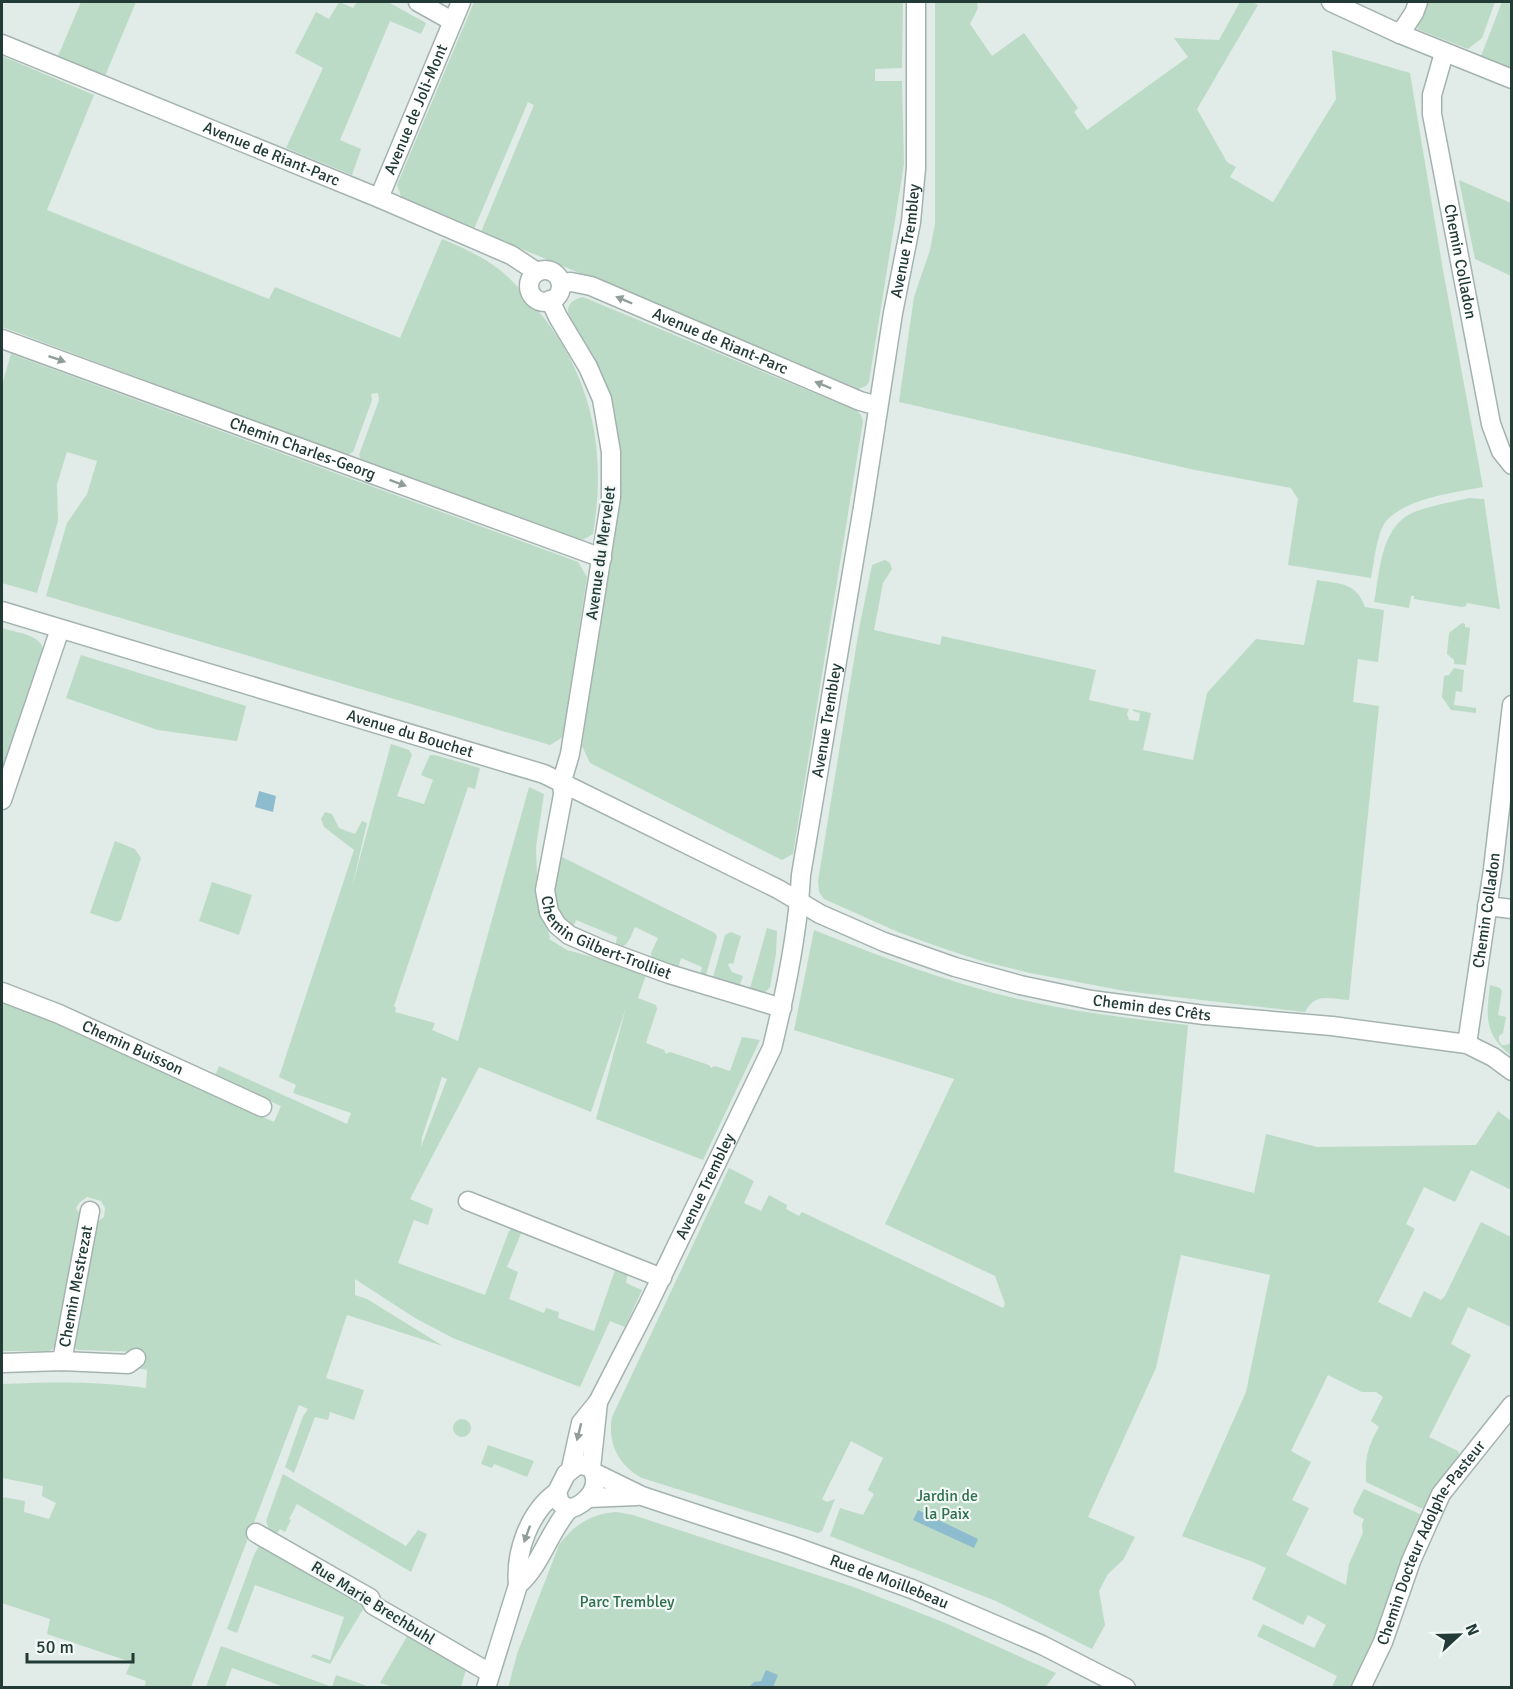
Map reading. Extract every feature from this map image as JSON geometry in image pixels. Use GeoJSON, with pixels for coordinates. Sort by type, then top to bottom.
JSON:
{"type":"FeatureCollection","features":[{"type":"Feature","properties":{"kind":"street"},"geometry":{"type":"LineString","coordinates":[[418,2],[452,21]]}},
{"type":"Feature","properties":{"kind":"street","name":"Avenue de Joli-Mont"},"geometry":{"type":"LineString","coordinates":[[379,198],[461,2]]}},
{"type":"Feature","properties":{"kind":"street","name":"Avenue Trembley"},"geometry":{"type":"LineString","coordinates":[[571,1468],[581,1423],[598,1402],[662,1278],[772,1048],[782,1008],[800,903],[801,875],[914,197],[916,2]]}},
{"type":"Feature","properties":{"kind":"street"},"geometry":{"type":"LineString","coordinates":[[1331,2],[1400,34],[1512,79]]}},
{"type":"Feature","properties":{"kind":"street"},"geometry":{"type":"LineString","coordinates":[[1400,34],[1414,14],[1418,2]]}},
{"type":"Feature","properties":{"kind":"street","name":"Avenue de Riant-Parc"},"geometry":{"type":"LineString","coordinates":[[2,44],[379,198],[511,255],[537,272]]}},
{"type":"Feature","properties":{"kind":"street","name":"Chemin Colladon"},"geometry":{"type":"LineString","coordinates":[[1444,52],[1432,95],[1432,114],[1491,424],[1498,444],[1512,465]]}},
{"type":"Feature","properties":{"kind":"street"},"geometry":{"type":"LineString","coordinates":[[544,270],[554,272],[561,283],[558,295],[550,300],[539,300],[531,293],[530,283],[537,272],[544,270]]}},
{"type":"Feature","properties":{"kind":"street","name":"Avenue de Riant-Parc"},"geometry":{"type":"LineString","coordinates":[[561,283],[571,282],[591,286],[860,401],[878,406]]}},
{"type":"Feature","properties":{"kind":"street","name":"Avenue du Mervelet"},"geometry":{"type":"LineString","coordinates":[[550,300],[588,367],[602,399],[611,452],[611,497],[602,558],[570,754],[561,781]]}},
{"type":"Feature","properties":{"kind":"street","name":"Chemin Charles-Georg"},"geometry":{"type":"LineString","coordinates":[[2,339],[602,558]]}},
{"type":"Feature","properties":{"kind":"street","name":"Avenue du Bouchet"},"geometry":{"type":"LineString","coordinates":[[2,611],[536,771],[561,781],[778,889],[800,903]]}},
{"type":"Feature","properties":{"kind":"street"},"geometry":{"type":"LineString","coordinates":[[2,800],[60,629]]}},
{"type":"Feature","properties":{"kind":"street","name":"Chemin Colladon"},"geometry":{"type":"LineString","coordinates":[[1467,1044],[1512,705]]}},
{"type":"Feature","properties":{"kind":"street","name":"Chemin Gilbert-Trolliet"},"geometry":{"type":"LineString","coordinates":[[561,781],[563,795],[545,890],[549,912],[557,925],[569,935],[601,950],[669,974],[782,1008]]}},
{"type":"Feature","properties":{"kind":"street","name":"Chemin des Crêts"},"geometry":{"type":"LineString","coordinates":[[800,903],[884,942],[955,967],[1020,985],[1091,999],[1204,1015],[1332,1026],[1467,1044],[1485,1052],[1512,1071]]}},
{"type":"Feature","properties":{"kind":"street"},"geometry":{"type":"LineString","coordinates":[[1487,906],[1512,909]]}},
{"type":"Feature","properties":{"kind":"street","name":"Chemin Buisson"},"geometry":{"type":"LineString","coordinates":[[2,992],[58,1014],[262,1107]]}},
{"type":"Feature","properties":{"kind":"street"},"geometry":{"type":"LineString","coordinates":[[468,1201],[662,1278]]}},
{"type":"Feature","properties":{"kind":"street","name":"Chemin Mestrezat"},"geometry":{"type":"LineString","coordinates":[[62,1361],[90,1211]]}},
{"type":"Feature","properties":{"kind":"street"},"geometry":{"type":"LineString","coordinates":[[2,1362],[62,1361],[128,1364],[136,1358]]}},
{"type":"Feature","properties":{"kind":"street","name":"Avenue Trembley"},"geometry":{"type":"LineString","coordinates":[[593,1470],[598,1402]]}},
{"type":"Feature","properties":{"kind":"street","name":"Chemin Docteur Adolphe-Pasteur"},"geometry":{"type":"LineString","coordinates":[[1361,1688],[1383,1642],[1414,1553],[1441,1494],[1512,1405]]}},
{"type":"Feature","properties":{"kind":"street"},"geometry":{"type":"LineString","coordinates":[[488,1680],[518,1585],[517,1569],[521,1551],[533,1518],[544,1503],[557,1492],[563,1478],[571,1468],[581,1464],[593,1470],[595,1484],[588,1498],[580,1505],[569,1509],[554,1528],[528,1576],[518,1585]]}},
{"type":"Feature","properties":{"kind":"street","name":"Rue de Moillebeau"},"geometry":{"type":"LineString","coordinates":[[593,1470],[642,1496],[790,1545],[912,1589],[983,1618],[1126,1688]]}},
{"type":"Feature","properties":{"kind":"street"},"geometry":{"type":"LineString","coordinates":[[557,1492],[560,1503],[569,1509]]}},
{"type":"Feature","properties":{"kind":"street","name":"Rue de Moillebeau"},"geometry":{"type":"LineString","coordinates":[[588,1498],[642,1496]]}},
{"type":"Feature","properties":{"kind":"street","name":"Rue Marie Brechbuhl"},"geometry":{"type":"LineString","coordinates":[[256,1533],[370,1599],[372,1605],[488,1680]]}},
{"type":"Feature","properties":{"kind":"green space"},"geometry":{"type":"Polygon","coordinates":[[[81,2],[136,2],[105,76],[58,56],[81,2]]]}},
{"type":"Feature","properties":{"kind":"green space"},"geometry":{"type":"Polygon","coordinates":[[[339,2],[353,8],[357,2],[388,2],[426,23],[421,34],[390,21],[340,140],[361,149],[352,175],[286,148],[323,68],[295,53],[316,12],[329,19],[339,2]]]}},
{"type":"Feature","properties":{"kind":"green space"},"geometry":{"type":"Polygon","coordinates":[[[474,2],[903,2],[902,68],[875,69],[875,81],[902,81],[904,164],[869,382],[866,386],[858,389],[481,232],[534,105],[528,102],[474,229],[402,199],[397,185],[474,2]]]}},
{"type":"Feature","properties":{"kind":"green space"},"geometry":{"type":"Polygon","coordinates":[[[935,2],[977,2],[978,8],[970,24],[992,56],[1024,33],[1078,108],[1074,112],[1087,130],[1188,57],[1174,38],[1219,40],[1240,2],[1252,2],[1258,5],[1197,109],[1227,162],[1236,167],[1230,177],[1273,202],[1336,99],[1332,50],[1410,73],[1483,487],[1427,499],[1399,510],[1389,518],[1380,533],[1371,578],[1288,565],[1298,499],[1291,488],[1195,470],[899,402],[914,297],[930,250],[935,224],[935,2]]]}},
{"type":"Feature","properties":{"kind":"green space"},"geometry":{"type":"Polygon","coordinates":[[[1427,2],[1495,2],[1482,38],[1468,49],[1417,29],[1427,2]]]}},
{"type":"Feature","properties":{"kind":"green space"},"geometry":{"type":"Polygon","coordinates":[[[1502,2],[1511,2],[1511,69],[1481,56],[1502,2]]]}},
{"type":"Feature","properties":{"kind":"green space"},"geometry":{"type":"Polygon","coordinates":[[[2,56],[94,95],[47,210],[269,299],[275,287],[400,338],[442,239],[479,256],[505,274],[555,333],[582,387],[591,414],[596,443],[597,503],[593,534],[581,541],[361,460],[359,455],[379,400],[378,393],[371,394],[372,400],[353,452],[347,455],[2,327],[2,56]]]}},
{"type":"Feature","properties":{"kind":"green space"},"geometry":{"type":"Polygon","coordinates":[[[1459,180],[1511,203],[1511,276],[1475,259],[1459,180]]]}},
{"type":"Feature","properties":{"kind":"green space"},"geometry":{"type":"Polygon","coordinates":[[[583,297],[857,411],[861,415],[863,421],[793,854],[782,860],[590,763],[582,746],[615,535],[620,468],[616,424],[608,394],[593,356],[573,324],[568,311],[571,303],[583,297]]]}},
{"type":"Feature","properties":{"kind":"green space"},"geometry":{"type":"Polygon","coordinates":[[[11,354],[578,562],[587,577],[563,737],[550,745],[46,596],[67,523],[87,494],[97,461],[67,452],[57,484],[58,521],[37,593],[2,583],[2,385],[11,354]]]}},
{"type":"Feature","properties":{"kind":"green space"},"geometry":{"type":"Polygon","coordinates":[[[1469,498],[1484,499],[1500,609],[1467,603],[1462,607],[1414,599],[1414,596],[1411,596],[1409,608],[1374,602],[1383,553],[1387,541],[1400,521],[1422,509],[1469,498]]]}},
{"type":"Feature","properties":{"kind":"green space"},"geometry":{"type":"Polygon","coordinates":[[[885,560],[890,563],[892,569],[883,583],[874,630],[940,645],[942,636],[1096,670],[1089,700],[1129,709],[1127,714],[1129,720],[1139,721],[1140,713],[1133,709],[1151,713],[1143,750],[1193,760],[1207,693],[1256,639],[1304,645],[1317,580],[1346,586],[1357,593],[1365,607],[1384,610],[1378,662],[1358,659],[1353,702],[1379,706],[1349,1000],[1318,999],[1305,1012],[1125,991],[1030,973],[939,947],[898,932],[824,899],[819,892],[818,881],[859,629],[872,565],[885,560]]]}},
{"type":"Feature","properties":{"kind":"green space"},"geometry":{"type":"Polygon","coordinates":[[[1462,623],[1465,627],[1470,628],[1466,665],[1454,664],[1454,660],[1447,654],[1449,633],[1462,623]]]}},
{"type":"Feature","properties":{"kind":"green space"},"geometry":{"type":"Polygon","coordinates":[[[2,628],[34,638],[39,642],[44,653],[2,775],[2,628]]]}},
{"type":"Feature","properties":{"kind":"green space"},"geometry":{"type":"Polygon","coordinates":[[[81,655],[246,706],[237,741],[158,730],[66,698],[81,655]]]}},
{"type":"Feature","properties":{"kind":"green space"},"geometry":{"type":"Polygon","coordinates":[[[1454,668],[1464,670],[1462,692],[1456,691],[1454,705],[1476,708],[1476,713],[1451,710],[1442,697],[1444,676],[1449,675],[1454,668]]]}},
{"type":"Feature","properties":{"kind":"green space"},"geometry":{"type":"Polygon","coordinates":[[[391,744],[409,750],[412,755],[397,796],[424,804],[433,780],[421,775],[430,755],[480,768],[475,789],[468,787],[394,1006],[395,1012],[435,1023],[432,1030],[458,1041],[529,787],[544,794],[536,847],[538,904],[549,939],[567,950],[647,972],[638,998],[656,1005],[657,1009],[646,1043],[664,1050],[666,1054],[670,1052],[709,1065],[711,1068],[715,1066],[730,1071],[742,1037],[760,1040],[703,1160],[596,1119],[626,1008],[591,1112],[479,1067],[410,1199],[433,1209],[428,1225],[414,1220],[398,1263],[485,1295],[509,1231],[516,1226],[523,1229],[507,1267],[518,1272],[509,1299],[544,1313],[546,1308],[559,1312],[558,1318],[594,1331],[616,1267],[628,1272],[626,1283],[642,1290],[625,1327],[610,1321],[580,1387],[453,1338],[415,1318],[355,1279],[355,1295],[367,1299],[443,1346],[347,1315],[326,1378],[364,1390],[354,1420],[330,1412],[328,1420],[315,1417],[294,1473],[285,1467],[303,1416],[308,1409],[299,1405],[191,1687],[144,1687],[146,1681],[126,1674],[131,1662],[47,1634],[50,1619],[2,1603],[2,1497],[25,1501],[24,1512],[49,1519],[56,1503],[42,1496],[43,1486],[2,1478],[2,1384],[110,1384],[146,1388],[147,1370],[136,1368],[143,1352],[78,1350],[72,1347],[94,1224],[104,1217],[105,1208],[101,1201],[87,1197],[76,1208],[84,1222],[56,1347],[49,1351],[2,1351],[2,1001],[274,1122],[281,1106],[215,1076],[219,1066],[347,1124],[351,1113],[293,1093],[296,1085],[279,1077],[354,850],[324,827],[321,819],[325,812],[332,814],[339,828],[355,834],[362,821],[367,823],[352,887],[391,744]],[[442,1077],[422,1137],[421,1147],[447,1079],[442,1077]]]}},
{"type":"Feature","properties":{"kind":"green space"},"geometry":{"type":"Polygon","coordinates":[[[115,841],[135,849],[141,858],[121,920],[117,922],[90,913],[115,841]]]}},
{"type":"Feature","properties":{"kind":"green space"},"geometry":{"type":"Polygon","coordinates":[[[556,854],[715,933],[717,937],[705,978],[700,976],[702,967],[681,958],[678,969],[652,961],[651,953],[658,938],[635,927],[628,942],[619,948],[615,948],[617,937],[576,920],[571,932],[552,906],[556,854]]]}},
{"type":"Feature","properties":{"kind":"green space"},"geometry":{"type":"Polygon","coordinates":[[[212,882],[252,895],[239,935],[199,921],[212,882]]]}},
{"type":"Feature","properties":{"kind":"green space"},"geometry":{"type":"Polygon","coordinates":[[[767,928],[777,931],[776,954],[770,987],[761,997],[749,992],[767,928]]]}},
{"type":"Feature","properties":{"kind":"green space","name":"Jardin de la Paix"},"geometry":{"type":"Polygon","coordinates":[[[814,930],[903,964],[1026,1001],[1073,1010],[1188,1025],[1174,1172],[1254,1193],[1266,1134],[1317,1147],[1476,1145],[1498,1111],[1511,1121],[1511,1190],[1471,1170],[1455,1202],[1424,1187],[1406,1224],[1415,1229],[1378,1302],[1411,1318],[1424,1291],[1441,1300],[1445,1296],[1481,1222],[1511,1237],[1511,1327],[1468,1307],[1451,1344],[1471,1355],[1429,1437],[1458,1451],[1461,1459],[1425,1510],[1366,1482],[1368,1453],[1379,1427],[1371,1421],[1383,1397],[1376,1392],[1362,1392],[1328,1375],[1291,1451],[1311,1462],[1292,1500],[1309,1508],[1286,1555],[1346,1585],[1349,1564],[1363,1533],[1364,1519],[1354,1514],[1353,1510],[1364,1489],[1422,1515],[1379,1634],[1353,1687],[1332,1687],[1337,1676],[1257,1636],[1263,1624],[1314,1648],[1326,1625],[1308,1615],[1303,1625],[1252,1599],[1266,1568],[1182,1536],[1246,1392],[1270,1275],[1181,1255],[1156,1368],[1088,1517],[1135,1537],[1123,1560],[1108,1574],[1099,1591],[1105,1625],[1092,1649],[996,1601],[830,1536],[840,1508],[863,1515],[874,1494],[868,1490],[883,1458],[851,1441],[822,1499],[827,1502],[835,1499],[822,1531],[818,1533],[642,1478],[627,1467],[616,1453],[611,1436],[612,1417],[729,1168],[754,1181],[744,1203],[761,1211],[769,1195],[787,1205],[786,1209],[799,1216],[802,1212],[1003,1308],[1005,1304],[995,1276],[885,1224],[954,1079],[794,1030],[814,930]]]}},
{"type":"Feature","properties":{"kind":"green space"},"geometry":{"type":"Polygon","coordinates":[[[731,932],[741,936],[733,964],[728,965],[732,972],[743,976],[738,990],[712,981],[725,935],[731,932]]]}},
{"type":"Feature","properties":{"kind":"green space"},"geometry":{"type":"Polygon","coordinates":[[[1490,985],[1502,991],[1498,1015],[1506,1017],[1499,1041],[1502,1045],[1511,1043],[1511,1055],[1502,1048],[1491,1032],[1488,1015],[1490,985]]]}},
{"type":"Feature","properties":{"kind":"green space"},"geometry":{"type":"Polygon","coordinates":[[[458,1419],[466,1419],[471,1424],[469,1435],[458,1437],[453,1432],[453,1424],[458,1419]]]}},
{"type":"Feature","properties":{"kind":"green space"},"geometry":{"type":"Polygon","coordinates":[[[488,1445],[534,1461],[527,1477],[494,1464],[492,1468],[481,1464],[488,1445]]]}},
{"type":"Feature","properties":{"kind":"green space"},"geometry":{"type":"Polygon","coordinates":[[[283,1474],[406,1546],[418,1530],[427,1534],[411,1572],[297,1504],[285,1532],[280,1529],[275,1537],[270,1533],[266,1521],[283,1474]]]}},
{"type":"Feature","properties":{"kind":"green space","name":"Parc Trembley"},"geometry":{"type":"Polygon","coordinates":[[[617,1512],[633,1515],[851,1586],[943,1622],[1056,1673],[1045,1688],[508,1688],[517,1654],[559,1545],[584,1521],[617,1512]]]}},
{"type":"Feature","properties":{"kind":"green space"},"geometry":{"type":"Polygon","coordinates":[[[266,1543],[294,1560],[292,1565],[306,1573],[309,1569],[367,1603],[330,1664],[311,1657],[313,1654],[330,1660],[344,1617],[255,1585],[237,1633],[227,1629],[254,1555],[259,1546],[266,1543]]]}},
{"type":"Feature","properties":{"kind":"green space"},"geometry":{"type":"Polygon","coordinates":[[[409,1633],[467,1666],[461,1687],[394,1687],[380,1683],[409,1633]]]}},
{"type":"Feature","properties":{"kind":"green space"},"geometry":{"type":"Polygon","coordinates":[[[221,1646],[332,1687],[284,1687],[232,1668],[225,1687],[206,1687],[221,1646]]]}},
{"type":"Feature","properties":{"kind":"green space"},"geometry":{"type":"Polygon","coordinates":[[[336,1675],[370,1687],[332,1687],[336,1675]]]}},
{"type":"Feature","properties":{"kind":"water"},"geometry":{"type":"Polygon","coordinates":[[[259,791],[276,796],[273,812],[255,807],[259,791]]]}},
{"type":"Feature","properties":{"kind":"water"},"geometry":{"type":"Polygon","coordinates":[[[918,1510],[978,1539],[974,1548],[913,1520],[918,1510]]]}},
{"type":"Feature","properties":{"kind":"water"},"geometry":{"type":"Polygon","coordinates":[[[766,1670],[778,1675],[773,1687],[749,1687],[754,1682],[761,1681],[766,1670]]]}}]}
